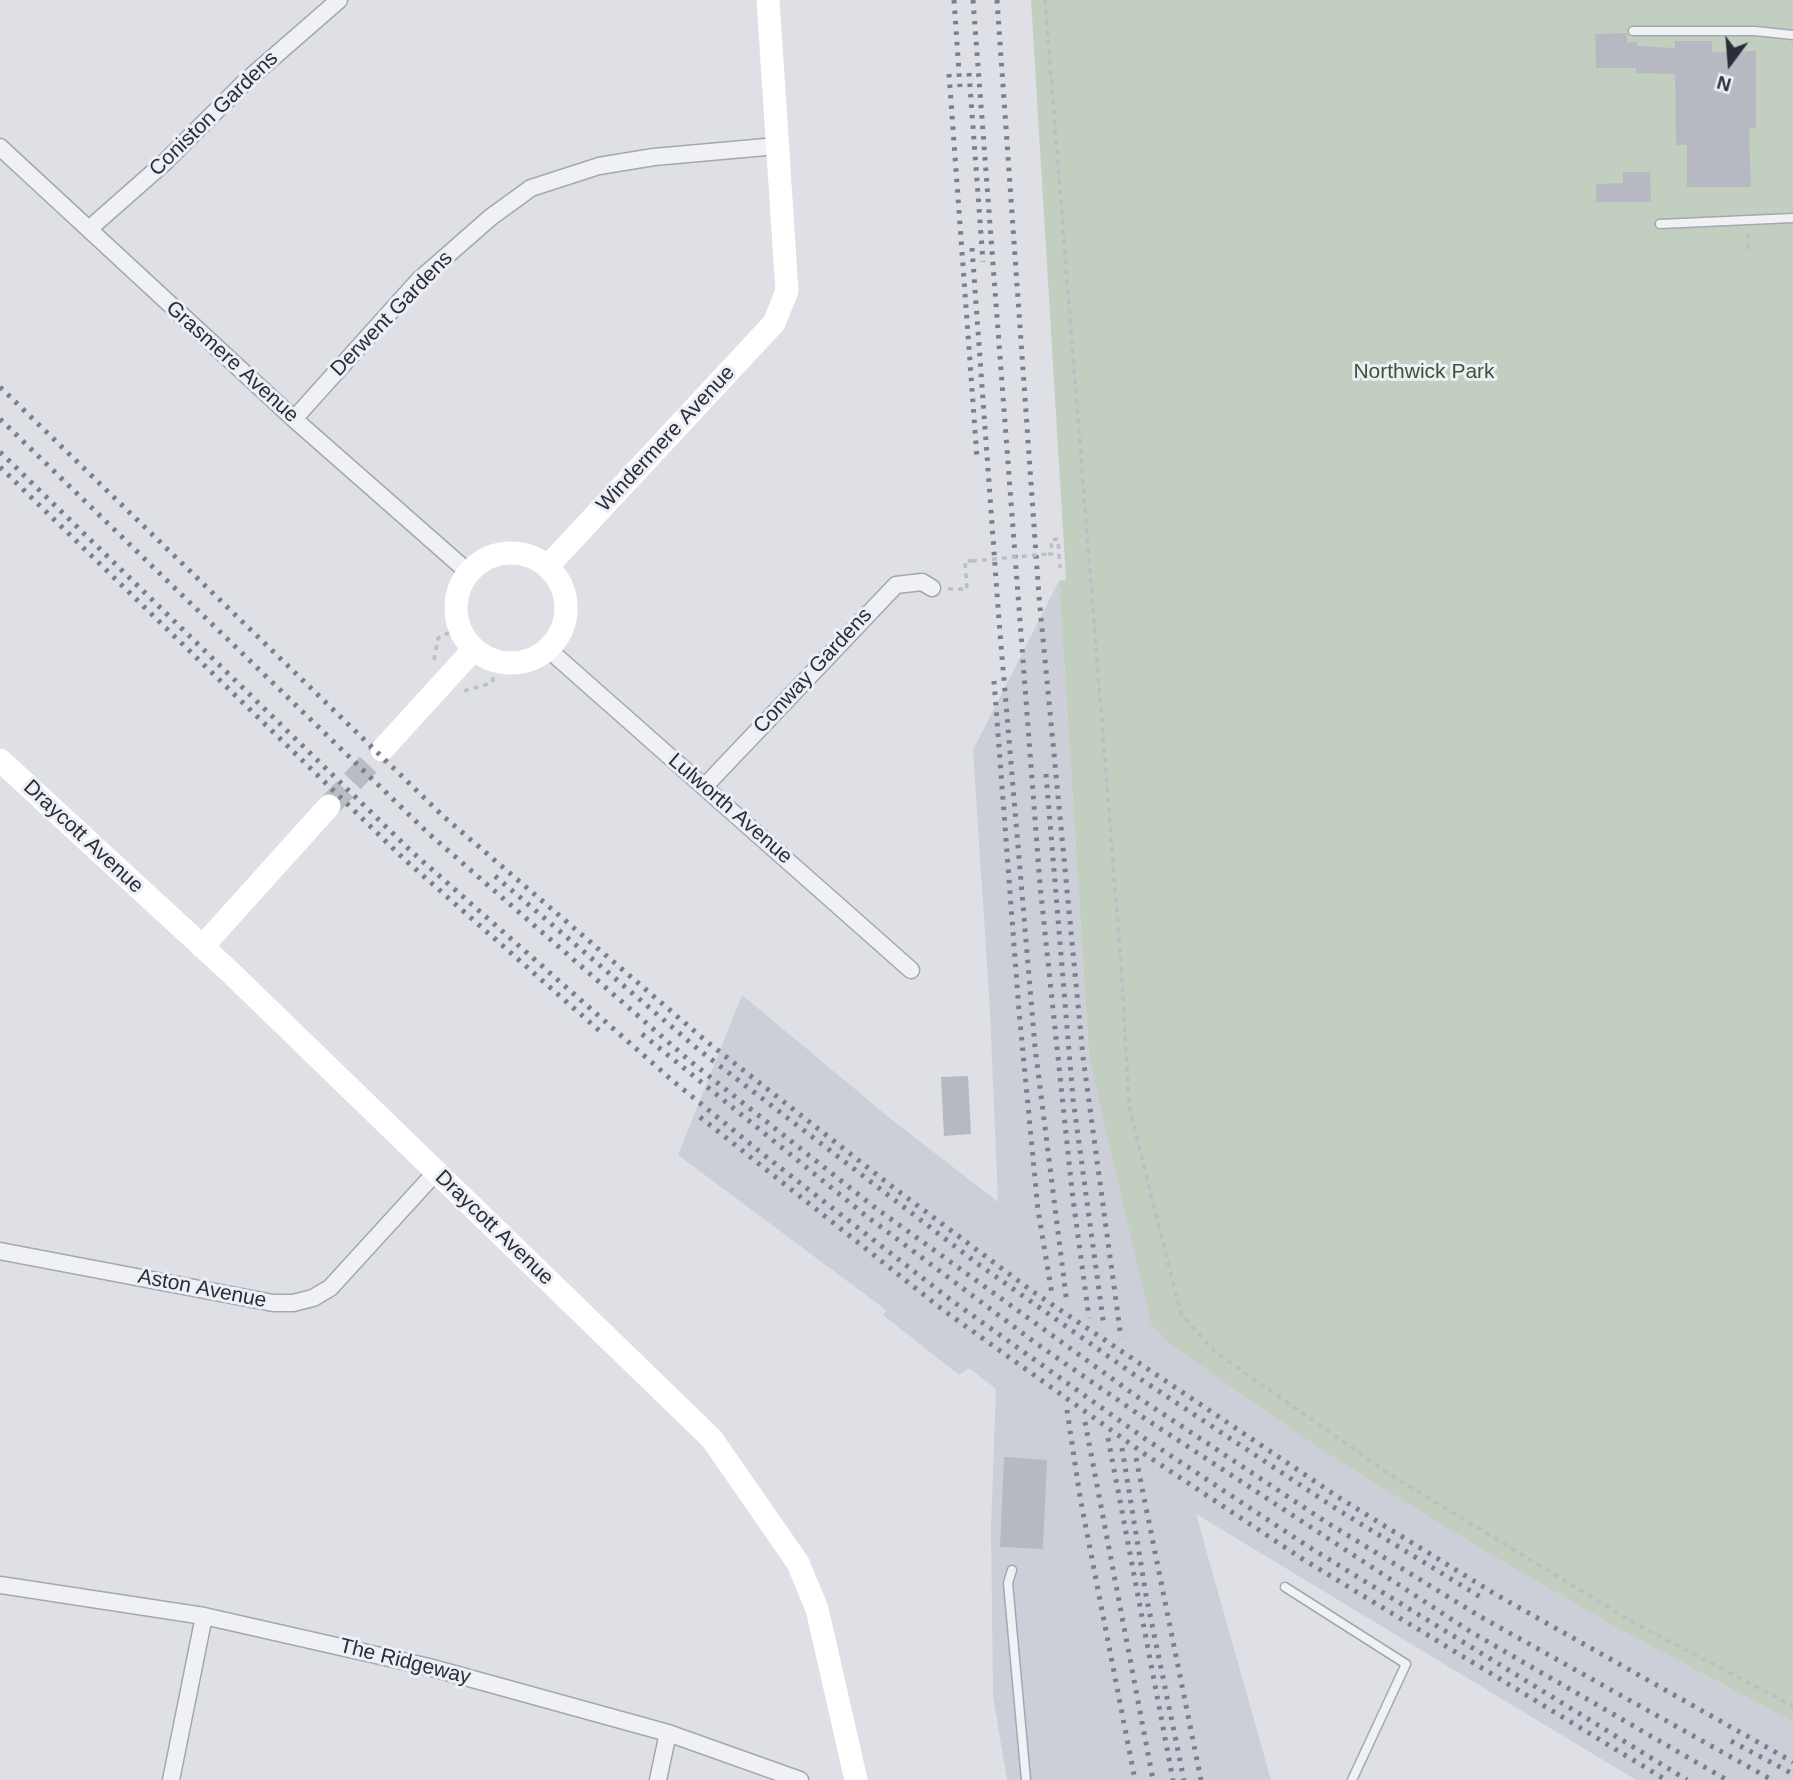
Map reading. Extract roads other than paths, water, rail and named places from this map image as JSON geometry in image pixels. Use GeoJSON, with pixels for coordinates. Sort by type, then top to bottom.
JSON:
{"type":"FeatureCollection","features":[{"type":"Feature","properties":{"kind":"street","name":"Coniston Gardens"},"geometry":{"type":"LineString","coordinates":[[89,229],[165,162],[246,81],[339,0]]}},
{"type":"Feature","properties":{"kind":"street","name":"Windermere Avenue"},"geometry":{"type":"LineString","coordinates":[[548,566],[774,323],[787,290],[768,0]]}},
{"type":"Feature","properties":{"kind":"street","name":"Derwent Gardens"},"geometry":{"type":"LineString","coordinates":[[294,419],[418,281],[491,217],[531,188],[599,166],[626,161],[776,146]]}},
{"type":"Feature","properties":{"kind":"street","name":"Grasmere Avenue"},"geometry":{"type":"LineString","coordinates":[[0,147],[294,419],[468,572]]}},
{"type":"Feature","properties":{"kind":"street"},"geometry":{"type":"LineString","coordinates":[[501,553],[520,553],[548,566],[559,582],[565,600],[565,619],[558,637],[548,649],[535,657],[516,663],[497,661],[474,649],[462,634],[456,616],[456,596],[468,572],[483,559],[501,553]]}},
{"type":"Feature","properties":{"kind":"street","name":"Conway Gardens"},"geometry":{"type":"LineString","coordinates":[[705,786],[896,585],[922,582],[932,588]]}},
{"type":"Feature","properties":{"kind":"street"},"geometry":{"type":"LineString","coordinates":[[382,751],[474,649]]}},
{"type":"Feature","properties":{"kind":"street","name":"Lulworth Avenue"},"geometry":{"type":"LineString","coordinates":[[548,649],[911,970]]}},
{"type":"Feature","properties":{"kind":"street","name":"Draycott Avenue"},"geometry":{"type":"LineString","coordinates":[[0,760],[202,947],[712,1439],[798,1563],[820,1620],[856,1780]]}},
{"type":"Feature","properties":{"kind":"street"},"geometry":{"type":"LineString","coordinates":[[202,947],[329,806]]}},
{"type":"Feature","properties":{"kind":"street","name":"Aston Avenue"},"geometry":{"type":"LineString","coordinates":[[0,1251],[273,1303],[293,1303],[313,1298],[330,1288],[436,1172]]}},
{"type":"Feature","properties":{"kind":"street","name":"The Ridgeway"},"geometry":{"type":"LineString","coordinates":[[0,1585],[204,1616],[429,1667],[668,1733],[800,1780]]}},
{"type":"Feature","properties":{"kind":"street"},"geometry":{"type":"LineString","coordinates":[[171,1780],[204,1616]]}},
{"type":"Feature","properties":{"kind":"street"},"geometry":{"type":"LineString","coordinates":[[658,1780],[668,1733]]}},
{"type":"Feature","properties":{"kind":"lane"},"geometry":{"type":"LineString","coordinates":[[1633,31],[1755,31],[1793,35]]}},
{"type":"Feature","properties":{"kind":"lane"},"geometry":{"type":"LineString","coordinates":[[1660,224],[1793,218]]}},
{"type":"Feature","properties":{"kind":"lane"},"geometry":{"type":"LineString","coordinates":[[1012,1570],[1008,1583],[1026,1780]]}},
{"type":"Feature","properties":{"kind":"lane"},"geometry":{"type":"LineString","coordinates":[[1285,1587],[1405,1664],[1352,1780]]}},
{"type":"Feature","properties":{"kind":"tunnel"},"geometry":{"type":"LineString","coordinates":[[329,806],[382,750]]}},
{"type":"Feature","properties":{"kind":"railway"},"geometry":{"type":"LineString","coordinates":[[954,0],[960,87]]}},
{"type":"Feature","properties":{"kind":"railway"},"geometry":{"type":"LineString","coordinates":[[973,0],[1040,885],[1072,1191],[1089,1318]]}},
{"type":"Feature","properties":{"kind":"railway"},"geometry":{"type":"LineString","coordinates":[[997,0],[1039,597],[1083,1057],[1121,1338]]}},
{"type":"Feature","properties":{"kind":"railway"},"geometry":{"type":"LineString","coordinates":[[969,73],[983,262]]}},
{"type":"Feature","properties":{"kind":"railway"},"geometry":{"type":"LineString","coordinates":[[949,74],[977,458]]}},
{"type":"Feature","properties":{"kind":"railway"},"geometry":{"type":"LineString","coordinates":[[972,248],[999,621],[1035,1047],[1067,1304]]}},
{"type":"Feature","properties":{"kind":"railway"},"geometry":{"type":"LineString","coordinates":[[0,387],[443,816],[706,1041],[890,1185],[1032,1291],[1341,1499],[1495,1594],[1793,1762]]}},
{"type":"Feature","properties":{"kind":"railway"},"geometry":{"type":"LineString","coordinates":[[0,419],[428,833],[690,1061],[873,1206],[1139,1398],[1326,1522],[1481,1617],[1772,1780]]}},
{"type":"Feature","properties":{"kind":"railway"},"geometry":{"type":"LineString","coordinates":[[0,452],[411,851],[673,1081],[764,1155],[951,1300],[1144,1438],[1309,1547],[1687,1780]]}},
{"type":"Feature","properties":{"kind":"railway"},"geometry":{"type":"LineString","coordinates":[[0,467],[404,859],[602,1033]]}},
{"type":"Feature","properties":{"kind":"railway"},"geometry":{"type":"LineString","coordinates":[[994,681],[1019,1011],[1038,1210],[1052,1294]]}},
{"type":"Feature","properties":{"kind":"railway"},"geometry":{"type":"LineString","coordinates":[[1046,774],[1073,1099],[1104,1327]]}},
{"type":"Feature","properties":{"kind":"railway"},"geometry":{"type":"LineString","coordinates":[[495,876],[699,1050],[978,1264],[1136,1376],[1335,1508],[1482,1598]]}},
{"type":"Feature","properties":{"kind":"railway"},"geometry":{"type":"LineString","coordinates":[[642,1034],[865,1215],[1037,1344],[1141,1416],[1471,1632],[1727,1780]]}},
{"type":"Feature","properties":{"kind":"railway"},"geometry":{"type":"LineString","coordinates":[[700,1117],[943,1310],[1146,1455],[1301,1558],[1666,1780]]}},
{"type":"Feature","properties":{"kind":"railway"},"geometry":{"type":"LineString","coordinates":[[1067,1410],[1080,1497],[1135,1780]]}},
{"type":"Feature","properties":{"kind":"railway"},"geometry":{"type":"LineString","coordinates":[[1085,1422],[1153,1780]]}},
{"type":"Feature","properties":{"kind":"railway"},"geometry":{"type":"LineString","coordinates":[[1108,1438],[1173,1780]]}},
{"type":"Feature","properties":{"kind":"railway"},"geometry":{"type":"LineString","coordinates":[[1122,1448],[1146,1595],[1184,1780]]}},
{"type":"Feature","properties":{"kind":"railway"},"geometry":{"type":"LineString","coordinates":[[1136,1458],[1201,1780]]}},
{"type":"Feature","properties":{"kind":"railway"},"geometry":{"type":"LineString","coordinates":[[1731,1741],[1793,1774]]}},
{"type":"Feature","properties":{"kind":"park label","name":"Northwick Park"},"geometry":{"type":"Point","coordinates":[1424,372]}}]}
